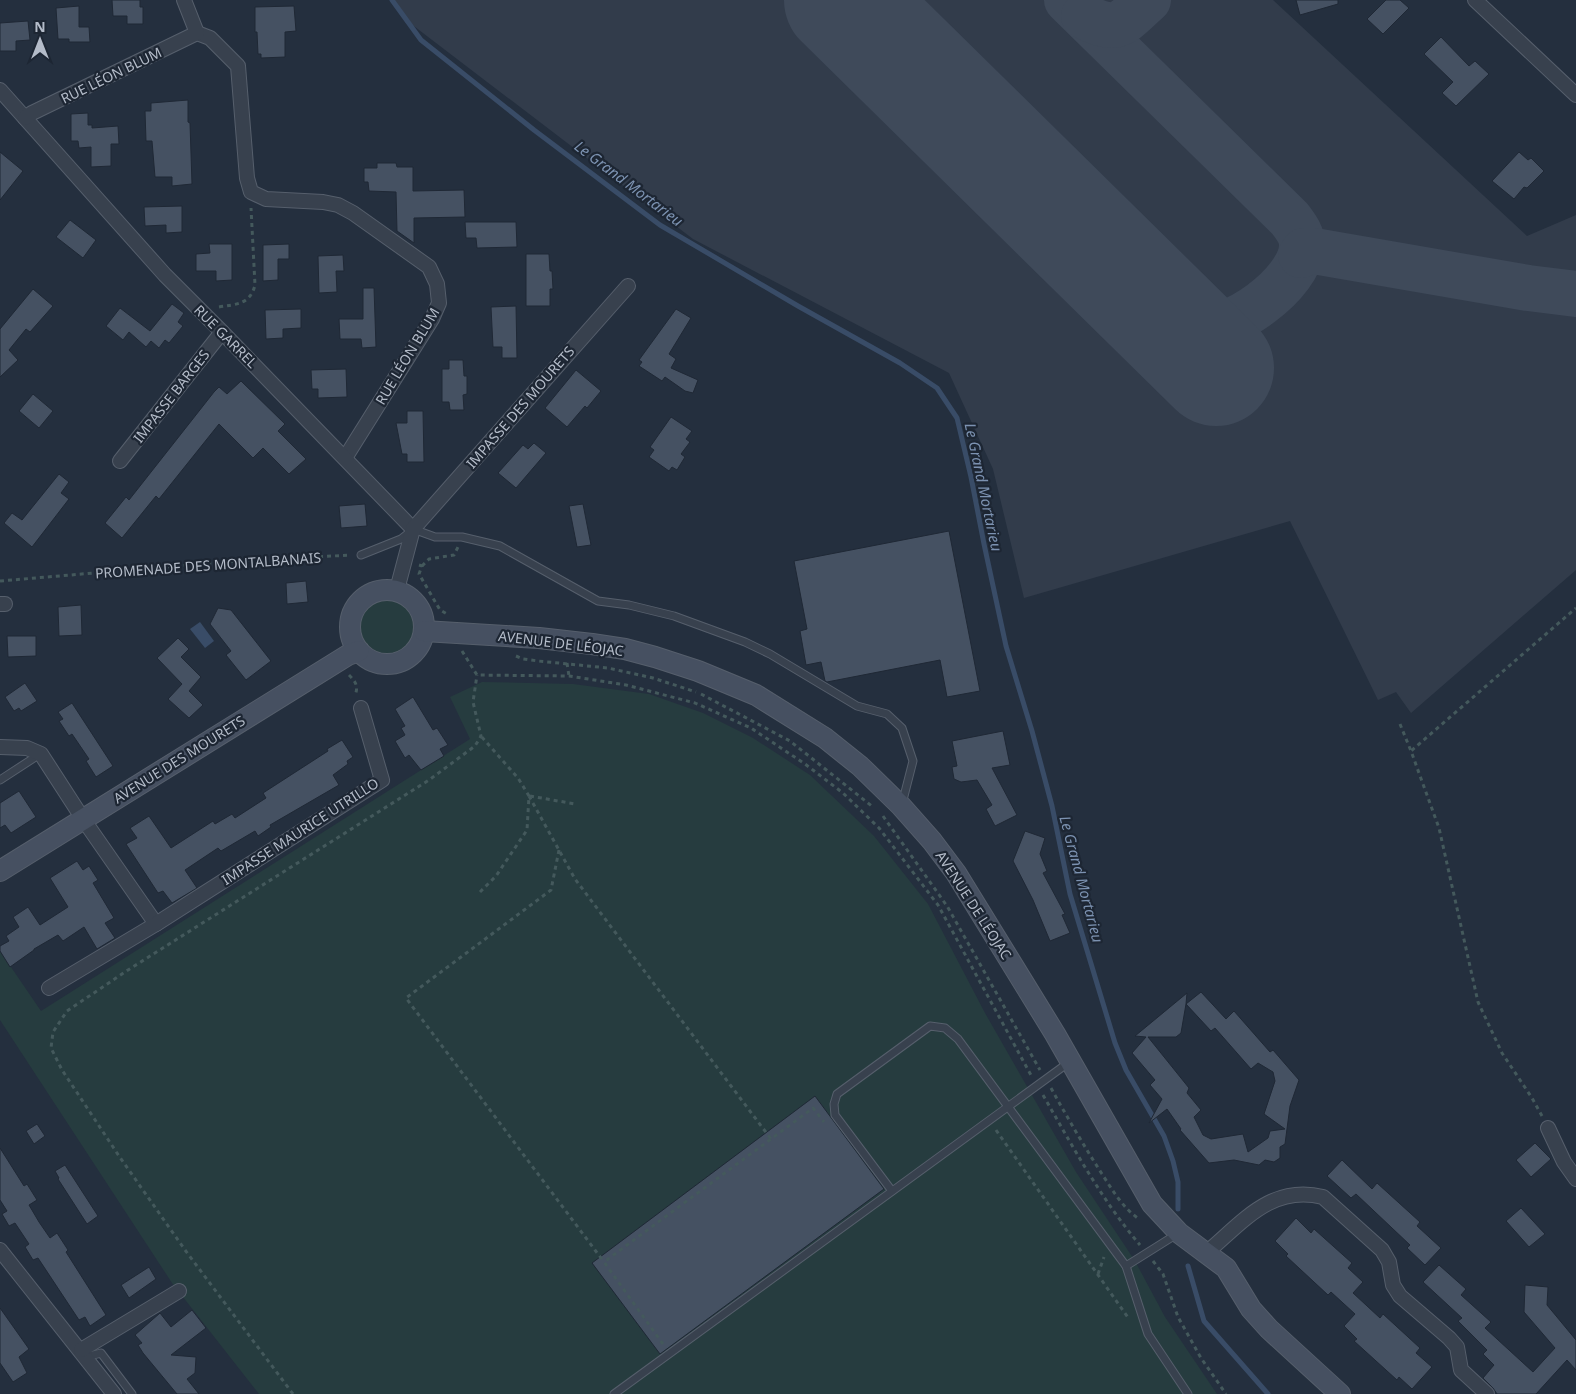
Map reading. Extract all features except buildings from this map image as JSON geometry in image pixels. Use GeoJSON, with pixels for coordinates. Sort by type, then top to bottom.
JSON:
{"type":"FeatureCollection","features":[{"type":"Feature","properties":{"kind":"main road"},"geometry":{"type":"LineString","coordinates":[[388,590],[399,592],[410,598],[418,607],[423,619],[424,631],[422,642],[416,651],[398,663],[387,664],[376,663],[359,651],[350,629],[352,617],[357,606],[365,598],[376,592],[388,590]]}},
{"type":"Feature","properties":{"kind":"main road","name":"AVENUE DE LÉOJAC"},"geometry":{"type":"LineString","coordinates":[[424,631],[462,640],[539,638],[616,648],[655,657],[698,671],[756,695],[825,738],[860,766],[901,806],[932,841],[956,873],[1070,1061],[1152,1204],[1179,1233],[1226,1268],[1251,1308],[1269,1329],[1340,1394]]}},
{"type":"Feature","properties":{"kind":"main road","name":"AVENUE DES MOURETS"},"geometry":{"type":"LineString","coordinates":[[0,871],[348,655],[359,651]]}},
{"type":"Feature","properties":{"kind":"street"},"geometry":{"type":"LineString","coordinates":[[184,0],[197,33],[210,38],[238,66],[247,178],[251,192],[256,194]]}},
{"type":"Feature","properties":{"kind":"street"},"geometry":{"type":"LineString","coordinates":[[1475,0],[1576,95]]}},
{"type":"Feature","properties":{"kind":"street","name":"RUE LÉON BLUM"},"geometry":{"type":"LineString","coordinates":[[25,118],[197,33]]}},
{"type":"Feature","properties":{"kind":"street","name":"RUE GARREL"},"geometry":{"type":"LineString","coordinates":[[0,91],[165,276],[345,458],[412,530]]}},
{"type":"Feature","properties":{"kind":"street","name":"RUE LÉON BLUM"},"geometry":{"type":"LineString","coordinates":[[256,194],[266,199],[338,204],[429,267],[437,284],[439,303],[432,319],[345,458]]}},
{"type":"Feature","properties":{"kind":"street","name":"IMPASSE DES MOURETS"},"geometry":{"type":"LineString","coordinates":[[412,530],[628,286]]}},
{"type":"Feature","properties":{"kind":"street","name":"IMPASSE BARGES"},"geometry":{"type":"LineString","coordinates":[[120,461],[222,332]]}},
{"type":"Feature","properties":{"kind":"street"},"geometry":{"type":"LineString","coordinates":[[399,592],[399,582],[412,530]]}},
{"type":"Feature","properties":{"kind":"street","name":"IMPASSE MAURICE UTRILLO"},"geometry":{"type":"LineString","coordinates":[[49,988],[156,924],[382,780],[361,708]]}},
{"type":"Feature","properties":{"kind":"street"},"geometry":{"type":"LineString","coordinates":[[0,747],[27,748],[41,754],[83,819],[156,924]]}},
{"type":"Feature","properties":{"kind":"street"},"geometry":{"type":"LineString","coordinates":[[1548,1128],[1564,1162],[1576,1179]]}},
{"type":"Feature","properties":{"kind":"street"},"geometry":{"type":"LineString","coordinates":[[1206,1253],[1259,1208],[1277,1198],[1292,1194],[1310,1194],[1323,1197],[1382,1250],[1389,1262],[1393,1285],[1400,1296],[1457,1347],[1461,1370],[1487,1394]]}},
{"type":"Feature","properties":{"kind":"street"},"geometry":{"type":"LineString","coordinates":[[0,1250],[114,1394]]}},
{"type":"Feature","properties":{"kind":"street"},"geometry":{"type":"LineString","coordinates":[[83,1354],[179,1291]]}},
{"type":"Feature","properties":{"kind":"lane"},"geometry":{"type":"LineString","coordinates":[[361,554],[401,539],[412,530],[435,536],[462,537],[500,546],[598,601],[629,605],[674,616],[745,642],[770,654],[857,706],[887,714],[902,728],[912,761],[901,806]]}},
{"type":"Feature","properties":{"kind":"lane"},"geometry":{"type":"LineString","coordinates":[[0,780],[41,754]]}},
{"type":"Feature","properties":{"kind":"lane"},"geometry":{"type":"LineString","coordinates":[[892,1191],[835,1115],[834,1104],[837,1094],[930,1026],[945,1028],[958,1039],[1126,1266],[1148,1334],[1188,1394]]}},
{"type":"Feature","properties":{"kind":"lane"},"geometry":{"type":"LineString","coordinates":[[614,1394],[1070,1061]]}},
{"type":"Feature","properties":{"kind":"lane"},"geometry":{"type":"LineString","coordinates":[[1126,1266],[1179,1233]]}},
{"type":"Feature","properties":{"kind":"lane"},"geometry":{"type":"LineString","coordinates":[[83,1354],[101,1353],[132,1394]]}},
{"type":"Feature","properties":{"kind":"path"},"geometry":{"type":"LineString","coordinates":[[206,316],[218,308],[239,304],[249,299],[253,293],[255,285],[250,218],[256,194]]}},
{"type":"Feature","properties":{"kind":"path"},"geometry":{"type":"LineString","coordinates":[[462,537],[454,555],[429,559],[422,566],[419,574],[440,610],[451,616],[463,617],[462,654],[477,675],[473,702],[481,736],[518,778],[575,879],[771,1139]]}},
{"type":"Feature","properties":{"kind":"path","name":"PROMENADE DES MONTALBANAIS"},"geometry":{"type":"LineString","coordinates":[[0,581],[223,562],[361,554]]}},
{"type":"Feature","properties":{"kind":"path"},"geometry":{"type":"LineString","coordinates":[[404,562],[422,566]]}},
{"type":"Feature","properties":{"kind":"path"},"geometry":{"type":"LineString","coordinates":[[1411,751],[1576,608]]}},
{"type":"Feature","properties":{"kind":"path"},"geometry":{"type":"LineString","coordinates":[[515,656],[538,661],[608,668],[653,678],[699,693],[790,741],[873,807]]}},
{"type":"Feature","properties":{"kind":"path"},"geometry":{"type":"LineString","coordinates":[[567,663],[569,676]]}},
{"type":"Feature","properties":{"kind":"path"},"geometry":{"type":"LineString","coordinates":[[348,674],[356,682],[357,690],[354,697],[355,702],[361,708]]}},
{"type":"Feature","properties":{"kind":"path"},"geometry":{"type":"LineString","coordinates":[[477,675],[569,676],[626,685],[695,703],[751,728],[805,764],[843,793],[879,828],[938,904],[1037,1085],[1086,1169],[1118,1219],[1163,1274],[1178,1317],[1200,1358],[1226,1394]]}},
{"type":"Feature","properties":{"kind":"path"},"geometry":{"type":"LineString","coordinates":[[1400,724],[1439,828],[1478,1002],[1502,1054],[1532,1098],[1548,1128]]}},
{"type":"Feature","properties":{"kind":"path"},"geometry":{"type":"LineString","coordinates":[[293,1394],[185,1250],[62,1070],[51,1048],[53,1032],[67,1011],[128,970],[429,780],[475,746],[481,736]]}},
{"type":"Feature","properties":{"kind":"path"},"geometry":{"type":"LineString","coordinates":[[529,796],[575,804]]}},
{"type":"Feature","properties":{"kind":"path"},"geometry":{"type":"LineString","coordinates":[[480,892],[496,876],[527,830],[529,796]]}},
{"type":"Feature","properties":{"kind":"path"},"geometry":{"type":"LineString","coordinates":[[881,813],[947,906],[1082,1144],[1113,1191],[1130,1212],[1142,1221]]}},
{"type":"Feature","properties":{"kind":"path"},"geometry":{"type":"LineString","coordinates":[[559,850],[551,890],[406,998],[670,1353]]}},
{"type":"Feature","properties":{"kind":"path"},"geometry":{"type":"LineString","coordinates":[[604,1262],[814,1108],[825,1123]]}},
{"type":"Feature","properties":{"kind":"path"},"geometry":{"type":"LineString","coordinates":[[990,1120],[1129,1318],[1133,1327]]}},
{"type":"Feature","properties":{"kind":"shaded area"},"geometry":{"type":"Polygon","coordinates":[[[391,0],[1273,0],[1527,236],[1576,215],[1576,570],[1411,713],[1396,692],[1378,700],[1290,521],[1024,598],[993,469],[949,373],[693,239],[402,17],[391,0]]]}},
{"type":"Feature","properties":{"kind":"green space"},"geometry":{"type":"Polygon","coordinates":[[[382,599],[392,599],[407,607],[413,616],[415,627],[413,638],[407,647],[392,655],[382,655],[371,650],[364,643],[359,632],[359,622],[364,611],[371,604],[382,599]]]}},
{"type":"Feature","properties":{"kind":"green space"},"geometry":{"type":"Polygon","coordinates":[[[482,682],[573,684],[649,694],[703,713],[753,738],[810,775],[874,836],[928,904],[985,1013],[1076,1172],[1135,1261],[1165,1317],[1217,1394],[259,1394],[172,1283],[0,1020],[0,951],[41,1011],[470,739],[450,697],[482,682]]]}},
{"type":"Feature","properties":{"kind":"water"},"geometry":{"type":"Polygon","coordinates":[[[200,622],[214,641],[205,648],[190,629],[200,622]]]}},
{"type":"Feature","properties":{"kind":"waterway","name":"Le Grand Mortarieu"},"geometry":{"type":"LineString","coordinates":[[392,0],[421,40],[534,130],[660,225],[900,363],[937,388],[957,418],[1006,646],[1032,731],[1052,806],[1070,894],[1115,1043],[1126,1070],[1164,1136],[1173,1161],[1178,1182],[1178,1209]]}},
{"type":"Feature","properties":{"kind":"waterway","name":"Le Grand Mortarieu"},"geometry":{"type":"LineString","coordinates":[[1188,1266],[1204,1321],[1268,1394]]}},
{"type":"Feature","properties":{"kind":"taxiway"},"geometry":{"type":"LineString","coordinates":[[1067,0],[1290,219],[1299,232],[1301,239],[1302,246],[1299,260],[1290,275],[1277,290],[1244,315],[1226,323],[1209,327],[1194,327],[1175,319],[1156,306],[1123,276]]}},
{"type":"Feature","properties":{"kind":"taxiway"},"geometry":{"type":"LineString","coordinates":[[1084,16],[1095,22],[1113,25],[1126,20],[1148,0]]}},
{"type":"Feature","properties":{"kind":"taxiway"},"geometry":{"type":"LineString","coordinates":[[1301,255],[1304,251],[1314,251],[1528,288],[1576,294]]}},
{"type":"Feature","properties":{"kind":"runway"},"geometry":{"type":"LineString","coordinates":[[842,0],[1216,368]]}}]}
